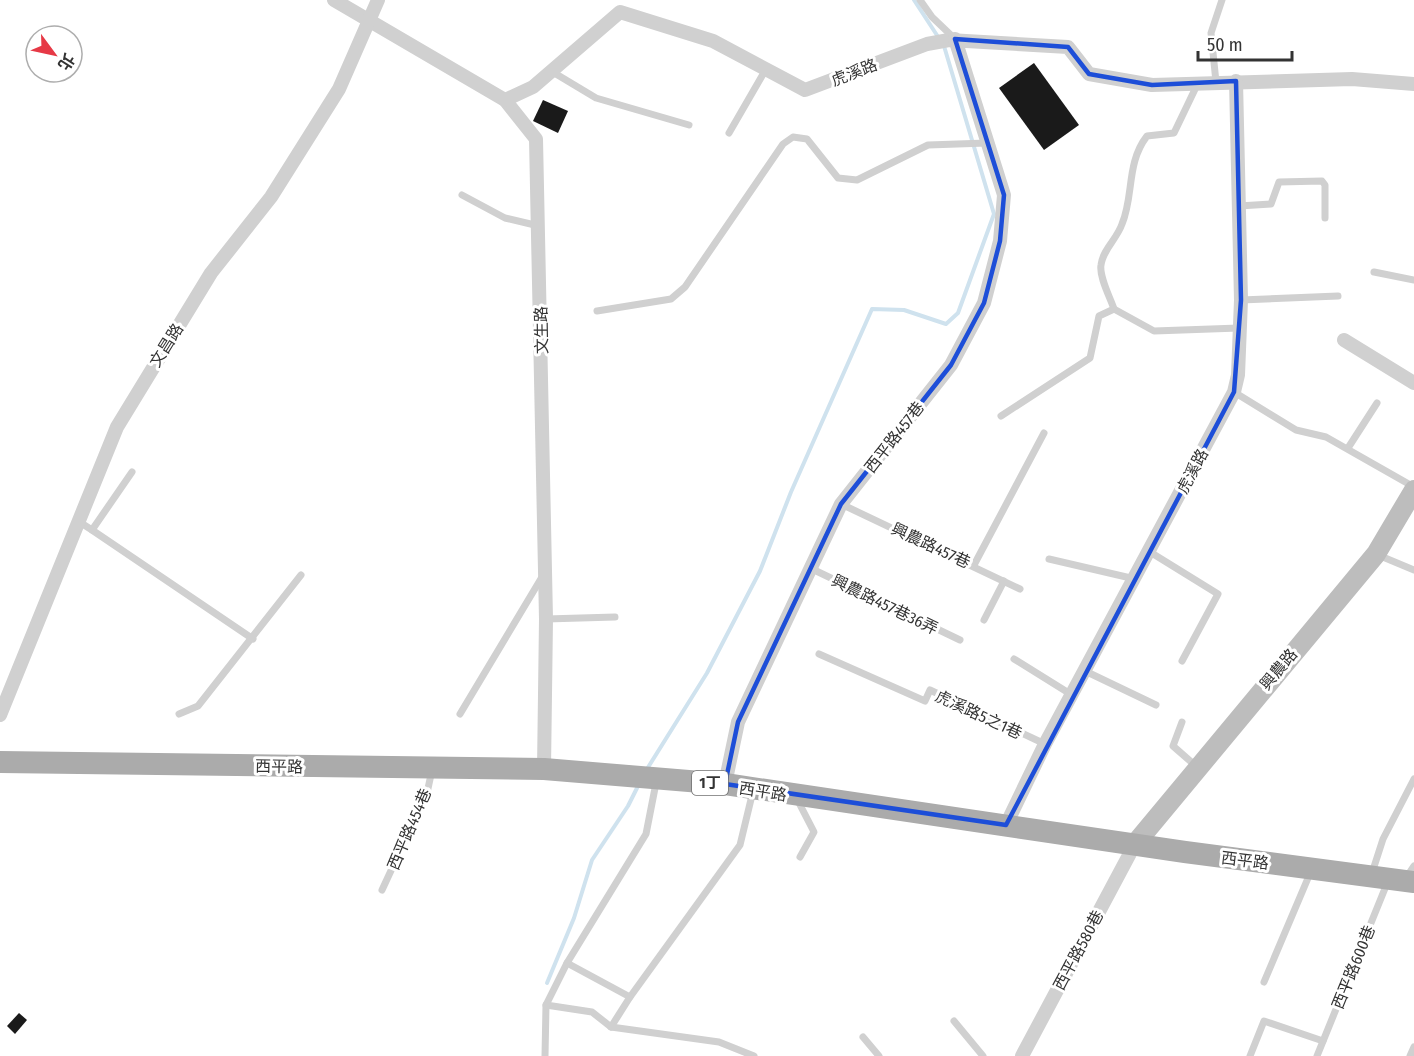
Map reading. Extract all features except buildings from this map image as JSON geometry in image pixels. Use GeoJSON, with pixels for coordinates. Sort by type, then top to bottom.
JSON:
{"type":"FeatureCollection","features":[{"type":"Feature","properties":{"kind":"main road","name":"西平路"},"geometry":{"type":"LineString","coordinates":[[0,762],[544,769],[657,778],[725,784],[753,790],[1312,868],[1399,876]]}},
{"type":"Feature","properties":{"kind":"street","name":"文生路"},"geometry":{"type":"LineString","coordinates":[[334,0],[369,18],[505,100],[536,139],[546,619],[544,769]]}},
{"type":"Feature","properties":{"kind":"street","name":"文昌路"},"geometry":{"type":"LineString","coordinates":[[0,715],[117,427],[211,273],[271,197],[339,88],[378,0]]}},
{"type":"Feature","properties":{"kind":"street","name":"虎溪路"},"geometry":{"type":"LineString","coordinates":[[505,100],[533,87],[620,12],[713,41],[806,90],[927,44],[952,40],[1068,47],[1089,74],[1152,85],[1352,79],[1414,84]]}},
{"type":"Feature","properties":{"kind":"street","name":"西平路457巷"},"geometry":{"type":"LineString","coordinates":[[725,784],[738,722],[841,504],[951,365],[984,303],[1000,241],[1004,195],[961,56],[952,40]]}},
{"type":"Feature","properties":{"kind":"street","name":"虎溪路"},"geometry":{"type":"LineString","coordinates":[[1006,825],[1045,744],[1234,392],[1238,375],[1240,300],[1236,81]]}},
{"type":"Feature","properties":{"kind":"street"},"geometry":{"type":"LineString","coordinates":[[1344,339],[1414,383]]}},
{"type":"Feature","properties":{"kind":"street","name":"興農路"},"geometry":{"type":"LineString","coordinates":[[1135,844],[1376,554],[1414,488]]}},
{"type":"Feature","properties":{"kind":"street","name":"西平路580巷"},"geometry":{"type":"LineString","coordinates":[[1022,1056],[1135,844]]}},
{"type":"Feature","properties":{"kind":"lane"},"geometry":{"type":"LineString","coordinates":[[920,0],[932,18],[952,40]]}},
{"type":"Feature","properties":{"kind":"lane"},"geometry":{"type":"LineString","coordinates":[[1216,82],[1211,33],[1222,0]]}},
{"type":"Feature","properties":{"kind":"lane"},"geometry":{"type":"LineString","coordinates":[[729,133],[766,69]]}},
{"type":"Feature","properties":{"kind":"lane"},"geometry":{"type":"LineString","coordinates":[[551,71],[596,98],[689,125]]}},
{"type":"Feature","properties":{"kind":"lane"},"geometry":{"type":"LineString","coordinates":[[1198,83],[1174,133],[1147,136],[1141,144],[1130,176],[1123,224],[1103,256],[1100,268],[1114,309],[1154,331],[1239,328]]}},
{"type":"Feature","properties":{"kind":"lane"},"geometry":{"type":"LineString","coordinates":[[597,311],[671,299],[686,287],[783,144],[793,136],[807,139],[838,178],[857,180],[928,145],[987,143]]}},
{"type":"Feature","properties":{"kind":"lane"},"geometry":{"type":"LineString","coordinates":[[1239,206],[1271,204],[1279,182],[1322,181],[1325,185],[1325,218]]}},
{"type":"Feature","properties":{"kind":"lane"},"geometry":{"type":"LineString","coordinates":[[462,195],[505,218],[539,226]]}},
{"type":"Feature","properties":{"kind":"lane"},"geometry":{"type":"LineString","coordinates":[[1374,272],[1414,280]]}},
{"type":"Feature","properties":{"kind":"lane"},"geometry":{"type":"LineString","coordinates":[[1240,300],[1338,296]]}},
{"type":"Feature","properties":{"kind":"lane"},"geometry":{"type":"LineString","coordinates":[[1001,416],[1090,358],[1099,315],[1114,309]]}},
{"type":"Feature","properties":{"kind":"lane"},"geometry":{"type":"LineString","coordinates":[[1234,392],[1296,430],[1326,437],[1414,488]]}},
{"type":"Feature","properties":{"kind":"lane"},"geometry":{"type":"LineString","coordinates":[[1348,448],[1377,403]]}},
{"type":"Feature","properties":{"kind":"lane"},"geometry":{"type":"LineString","coordinates":[[974,565],[1044,433]]}},
{"type":"Feature","properties":{"kind":"lane"},"geometry":{"type":"LineString","coordinates":[[92,530],[132,472]]}},
{"type":"Feature","properties":{"kind":"lane","name":"興農路457巷"},"geometry":{"type":"LineString","coordinates":[[841,504],[974,565],[1020,589]]}},
{"type":"Feature","properties":{"kind":"lane"},"geometry":{"type":"LineString","coordinates":[[78,521],[253,639]]}},
{"type":"Feature","properties":{"kind":"lane"},"geometry":{"type":"LineString","coordinates":[[1150,552],[1218,594],[1182,661]]}},
{"type":"Feature","properties":{"kind":"lane"},"geometry":{"type":"LineString","coordinates":[[1376,554],[1414,570]]}},
{"type":"Feature","properties":{"kind":"lane"},"geometry":{"type":"LineString","coordinates":[[1048,559],[1135,579]]}},
{"type":"Feature","properties":{"kind":"lane","name":"興農路457巷36弄"},"geometry":{"type":"LineString","coordinates":[[810,568],[960,640]]}},
{"type":"Feature","properties":{"kind":"lane"},"geometry":{"type":"LineString","coordinates":[[460,714],[545,572]]}},
{"type":"Feature","properties":{"kind":"lane"},"geometry":{"type":"LineString","coordinates":[[179,714],[198,706],[253,639],[300,575]]}},
{"type":"Feature","properties":{"kind":"lane"},"geometry":{"type":"LineString","coordinates":[[984,620],[1004,581]]}},
{"type":"Feature","properties":{"kind":"lane"},"geometry":{"type":"LineString","coordinates":[[546,619],[615,617]]}},
{"type":"Feature","properties":{"kind":"lane","name":"虎溪路5之1巷"},"geometry":{"type":"LineString","coordinates":[[819,654],[925,701],[930,690],[1045,744]]}},
{"type":"Feature","properties":{"kind":"lane"},"geometry":{"type":"LineString","coordinates":[[1014,659],[1072,695]]}},
{"type":"Feature","properties":{"kind":"lane"},"geometry":{"type":"LineString","coordinates":[[1085,671],[1156,705]]}},
{"type":"Feature","properties":{"kind":"lane"},"geometry":{"type":"LineString","coordinates":[[1182,722],[1173,746],[1197,767]]}},
{"type":"Feature","properties":{"kind":"lane","name":"西平路454巷"},"geometry":{"type":"LineString","coordinates":[[382,890],[426,793],[433,768]]}},
{"type":"Feature","properties":{"kind":"lane"},"geometry":{"type":"LineString","coordinates":[[546,1056],[546,1005],[567,963],[646,834],[657,778]]}},
{"type":"Feature","properties":{"kind":"lane","name":"西平路600巷"},"geometry":{"type":"LineString","coordinates":[[1317,1056],[1399,876],[1383,839],[1414,779]]}},
{"type":"Feature","properties":{"kind":"lane"},"geometry":{"type":"LineString","coordinates":[[611,1027],[630,997],[740,845],[753,790]]}},
{"type":"Feature","properties":{"kind":"lane"},"geometry":{"type":"LineString","coordinates":[[796,796],[814,832],[800,857]]}},
{"type":"Feature","properties":{"kind":"lane"},"geometry":{"type":"LineString","coordinates":[[1264,982],[1312,868]]}},
{"type":"Feature","properties":{"kind":"lane"},"geometry":{"type":"LineString","coordinates":[[567,963],[630,997]]}},
{"type":"Feature","properties":{"kind":"lane"},"geometry":{"type":"LineString","coordinates":[[546,1005],[592,1012],[611,1027],[719,1042],[754,1056]]}},
{"type":"Feature","properties":{"kind":"lane"},"geometry":{"type":"LineString","coordinates":[[954,1021],[983,1056]]}},
{"type":"Feature","properties":{"kind":"lane"},"geometry":{"type":"LineString","coordinates":[[1250,1056],[1264,1021],[1323,1041]]}},
{"type":"Feature","properties":{"kind":"lane"},"geometry":{"type":"LineString","coordinates":[[863,1037],[879,1056]]}},
{"type":"Feature","properties":{"kind":"lane"},"geometry":{"type":"LineString","coordinates":[[1410,1056],[1414,1047]]}},
{"type":"Feature","properties":{"kind":"highlighted area"},"geometry":{"type":"Polygon","coordinates":[[[955,39],[1068,47],[1089,74],[1152,85],[1236,81],[1241,300],[1234,392],[1006,825],[725,784],[738,722],[841,504],[951,365],[984,303],[1000,241],[1004,195],[955,39]]]}},
{"type":"Feature","properties":{"kind":"waterway"},"geometry":{"type":"LineString","coordinates":[[647,769],[707,673],[760,571],[791,492],[872,309],[904,310],[946,324],[958,313],[994,214],[944,46],[914,0]]}},
{"type":"Feature","properties":{"kind":"waterway"},"geometry":{"type":"LineString","coordinates":[[547,983],[574,918],[592,860],[628,806],[639,784]]}}]}
